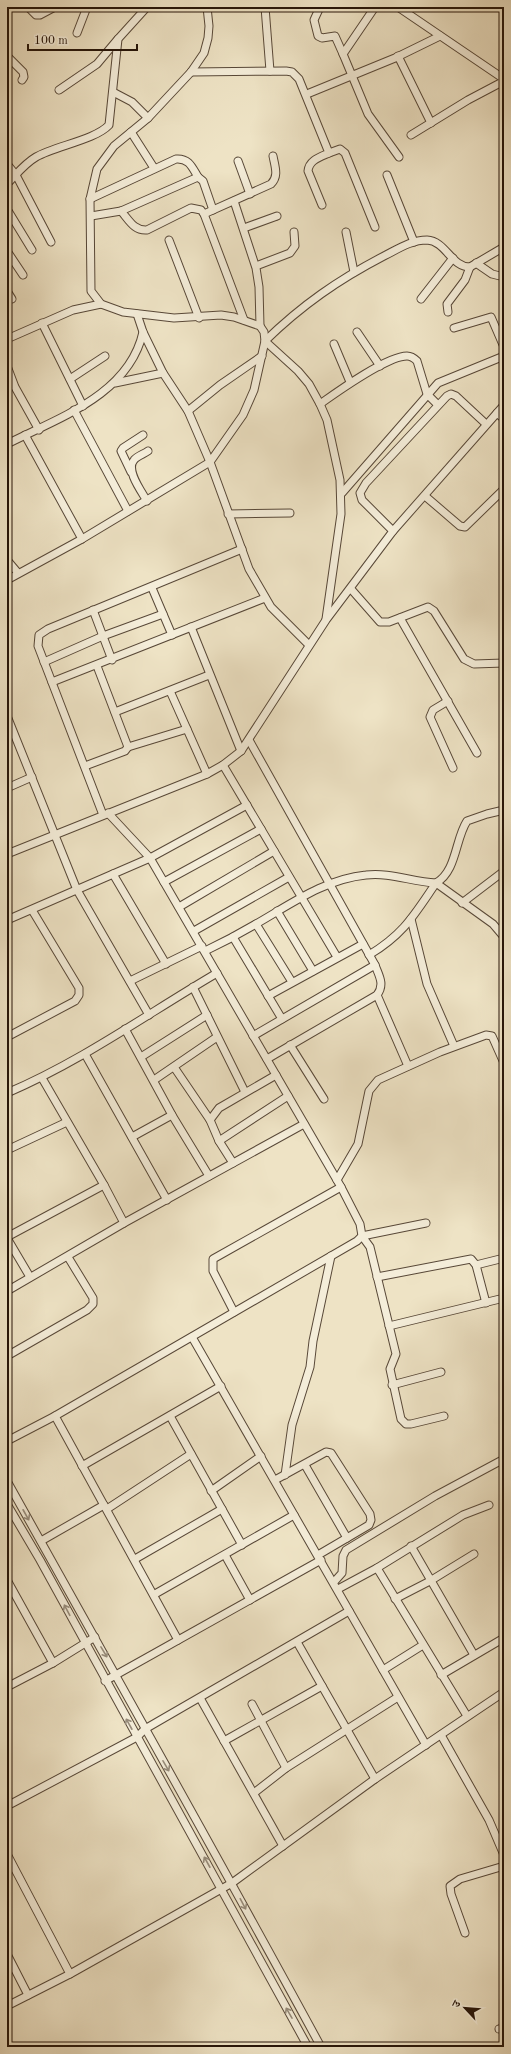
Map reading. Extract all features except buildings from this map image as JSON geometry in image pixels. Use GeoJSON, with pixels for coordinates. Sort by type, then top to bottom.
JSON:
{"type":"FeatureCollection","features":[{"type":"Feature","properties":{"kind":"street"},"geometry":{"type":"LineString","coordinates":[[28,7],[36,15],[40,15],[55,7]]}},
{"type":"Feature","properties":{"kind":"street"},"geometry":{"type":"LineString","coordinates":[[77,33],[87,7]]}},
{"type":"Feature","properties":{"kind":"street"},"geometry":{"type":"LineString","coordinates":[[60,90],[97,64],[147,7]]}},
{"type":"Feature","properties":{"kind":"street"},"geometry":{"type":"LineString","coordinates":[[101,304],[91,291],[90,200],[97,169],[114,146],[148,118],[191,72],[204,53],[210,26],[207,7]]}},
{"type":"Feature","properties":{"kind":"street"},"geometry":{"type":"LineString","coordinates":[[265,7],[270,71]]}},
{"type":"Feature","properties":{"kind":"street"},"geometry":{"type":"LineString","coordinates":[[320,7],[314,20],[318,36],[322,38],[335,36],[351,76],[373,123],[399,157]]}},
{"type":"Feature","properties":{"kind":"street"},"geometry":{"type":"LineString","coordinates":[[343,54],[375,7]]}},
{"type":"Feature","properties":{"kind":"street"},"geometry":{"type":"LineString","coordinates":[[398,7],[504,80],[411,135]]}},
{"type":"Feature","properties":{"kind":"street"},"geometry":{"type":"LineString","coordinates":[[306,94],[398,56],[440,36]]}},
{"type":"Feature","properties":{"kind":"street"},"geometry":{"type":"LineString","coordinates":[[7,184],[27,163],[37,156],[106,129],[110,120],[118,39]]}},
{"type":"Feature","properties":{"kind":"street"},"geometry":{"type":"LineString","coordinates":[[7,56],[23,72],[24,77],[22,80]]}},
{"type":"Feature","properties":{"kind":"street"},"geometry":{"type":"LineString","coordinates":[[398,56],[431,124]]}},
{"type":"Feature","properties":{"kind":"street"},"geometry":{"type":"LineString","coordinates":[[191,72],[292,72],[299,79],[306,94],[329,153]]}},
{"type":"Feature","properties":{"kind":"street"},"geometry":{"type":"LineString","coordinates":[[113,92],[132,102],[148,118]]}},
{"type":"Feature","properties":{"kind":"street"},"geometry":{"type":"LineString","coordinates":[[131,132],[154,168]]}},
{"type":"Feature","properties":{"kind":"street"},"geometry":{"type":"LineString","coordinates":[[322,205],[308,171],[309,167],[314,160],[340,149],[345,153],[375,227]]}},
{"type":"Feature","properties":{"kind":"street"},"geometry":{"type":"LineString","coordinates":[[204,214],[250,194],[275,180],[277,174],[273,156]]}},
{"type":"Feature","properties":{"kind":"street"},"geometry":{"type":"LineString","coordinates":[[90,200],[154,168],[176,159],[186,160],[190,163],[198,177],[203,181],[213,210]]}},
{"type":"Feature","properties":{"kind":"street"},"geometry":{"type":"LineString","coordinates":[[238,162],[250,194]]}},
{"type":"Feature","properties":{"kind":"street"},"geometry":{"type":"LineString","coordinates":[[7,164],[16,175],[51,242]]}},
{"type":"Feature","properties":{"kind":"street"},"geometry":{"type":"LineString","coordinates":[[387,175],[414,242]]}},
{"type":"Feature","properties":{"kind":"street"},"geometry":{"type":"LineString","coordinates":[[91,216],[121,211],[198,177]]}},
{"type":"Feature","properties":{"kind":"street"},"geometry":{"type":"LineString","coordinates":[[7,580],[82,540],[210,462],[244,415],[254,390],[265,341],[264,332],[260,326],[259,286],[256,266],[234,201]]}},
{"type":"Feature","properties":{"kind":"street"},"geometry":{"type":"LineString","coordinates":[[121,211],[134,227],[141,230],[147,230],[191,208],[200,210],[204,214],[244,320]]}},
{"type":"Feature","properties":{"kind":"street"},"geometry":{"type":"LineString","coordinates":[[7,209],[32,250]]}},
{"type":"Feature","properties":{"kind":"street"},"geometry":{"type":"LineString","coordinates":[[244,228],[276,216]]}},
{"type":"Feature","properties":{"kind":"street"},"geometry":{"type":"LineString","coordinates":[[256,266],[290,253],[295,246],[294,232]]}},
{"type":"Feature","properties":{"kind":"street"},"geometry":{"type":"LineString","coordinates":[[346,232],[354,272]]}},
{"type":"Feature","properties":{"kind":"street"},"geometry":{"type":"LineString","coordinates":[[169,240],[198,318]]}},
{"type":"Feature","properties":{"kind":"street"},"geometry":{"type":"LineString","coordinates":[[265,341],[292,316],[345,277],[414,242],[432,241],[443,248],[462,266],[473,265],[504,247]]}},
{"type":"Feature","properties":{"kind":"street"},"geometry":{"type":"LineString","coordinates":[[7,251],[22,275]]}},
{"type":"Feature","properties":{"kind":"street"},"geometry":{"type":"LineString","coordinates":[[421,299],[453,258]]}},
{"type":"Feature","properties":{"kind":"street"},"geometry":{"type":"LineString","coordinates":[[473,265],[492,274],[504,277]]}},
{"type":"Feature","properties":{"kind":"street"},"geometry":{"type":"LineString","coordinates":[[448,312],[446,307],[448,301],[465,280],[473,265]]}},
{"type":"Feature","properties":{"kind":"street"},"geometry":{"type":"LineString","coordinates":[[7,291],[12,299]]}},
{"type":"Feature","properties":{"kind":"street"},"geometry":{"type":"LineString","coordinates":[[7,339],[73,310],[101,304],[123,312],[174,318],[198,318],[221,315],[244,320],[260,326]]}},
{"type":"Feature","properties":{"kind":"street"},"geometry":{"type":"LineString","coordinates":[[137,314],[143,332],[162,373],[188,411],[210,462],[249,569],[265,598],[286,623],[309,645]]}},
{"type":"Feature","properties":{"kind":"street"},"geometry":{"type":"LineString","coordinates":[[454,328],[491,317],[504,347]]}},
{"type":"Feature","properties":{"kind":"street"},"geometry":{"type":"LineString","coordinates":[[42,323],[83,406]]}},
{"type":"Feature","properties":{"kind":"street"},"geometry":{"type":"LineString","coordinates":[[7,444],[39,430],[83,406],[115,383],[121,377],[140,344],[143,332]]}},
{"type":"Feature","properties":{"kind":"street"},"geometry":{"type":"LineString","coordinates":[[357,332],[380,366]]}},
{"type":"Feature","properties":{"kind":"street"},"geometry":{"type":"LineString","coordinates":[[265,341],[298,371],[309,384],[327,420],[342,494],[336,557],[326,620]]}},
{"type":"Feature","properties":{"kind":"street"},"geometry":{"type":"LineString","coordinates":[[334,344],[350,382]]}},
{"type":"Feature","properties":{"kind":"street"},"geometry":{"type":"LineString","coordinates":[[70,379],[105,356]]}},
{"type":"Feature","properties":{"kind":"street"},"geometry":{"type":"LineString","coordinates":[[188,411],[220,385],[262,356]]}},
{"type":"Feature","properties":{"kind":"street"},"geometry":{"type":"LineString","coordinates":[[320,404],[350,382],[403,356],[414,358],[417,361],[432,399]]}},
{"type":"Feature","properties":{"kind":"street"},"geometry":{"type":"LineString","coordinates":[[393,531],[362,500],[360,493],[366,482],[432,399],[444,379],[504,356]]}},
{"type":"Feature","properties":{"kind":"street"},"geometry":{"type":"LineString","coordinates":[[7,366],[15,387],[39,430]]}},
{"type":"Feature","properties":{"kind":"street"},"geometry":{"type":"LineString","coordinates":[[115,383],[162,373]]}},
{"type":"Feature","properties":{"kind":"street"},"geometry":{"type":"LineString","coordinates":[[342,494],[432,399],[454,394],[486,424]]}},
{"type":"Feature","properties":{"kind":"street"},"geometry":{"type":"LineString","coordinates":[[7,854],[208,774],[241,751],[326,620],[351,589],[393,531],[504,405]]}},
{"type":"Feature","properties":{"kind":"street"},"geometry":{"type":"LineString","coordinates":[[74,410],[128,511]]}},
{"type":"Feature","properties":{"kind":"street"},"geometry":{"type":"LineString","coordinates":[[497,413],[504,419]]}},
{"type":"Feature","properties":{"kind":"street"},"geometry":{"type":"LineString","coordinates":[[25,435],[82,540]]}},
{"type":"Feature","properties":{"kind":"street"},"geometry":{"type":"LineString","coordinates":[[143,435],[122,448],[121,451],[147,501]]}},
{"type":"Feature","properties":{"kind":"street"},"geometry":{"type":"LineString","coordinates":[[132,472],[134,460],[148,451]]}},
{"type":"Feature","properties":{"kind":"street"},"geometry":{"type":"LineString","coordinates":[[425,496],[460,526],[465,527],[504,489]]}},
{"type":"Feature","properties":{"kind":"street"},"geometry":{"type":"LineString","coordinates":[[228,514],[290,513]]}},
{"type":"Feature","properties":{"kind":"street"},"geometry":{"type":"LineString","coordinates":[[242,550],[152,588],[48,629],[40,635],[38,646],[85,766],[106,814],[150,858],[194,931],[253,1036],[339,1183],[360,1224],[362,1236],[370,1247],[396,1354],[390,1370],[392,1385],[401,1419],[406,1424],[444,1416]]}},
{"type":"Feature","properties":{"kind":"street"},"geometry":{"type":"LineString","coordinates":[[7,560],[18,573]]}},
{"type":"Feature","properties":{"kind":"street"},"geometry":{"type":"LineString","coordinates":[[152,588],[172,635]]}},
{"type":"Feature","properties":{"kind":"street"},"geometry":{"type":"LineString","coordinates":[[351,589],[380,622],[389,622],[423,608],[431,608],[464,659],[474,664],[504,663]]}},
{"type":"Feature","properties":{"kind":"street"},"geometry":{"type":"LineString","coordinates":[[52,682],[97,666],[265,598]]}},
{"type":"Feature","properties":{"kind":"street"},"geometry":{"type":"LineString","coordinates":[[93,610],[112,660]]}},
{"type":"Feature","properties":{"kind":"street"},"geometry":{"type":"LineString","coordinates":[[44,662],[103,636],[163,614]]}},
{"type":"Feature","properties":{"kind":"street"},"geometry":{"type":"LineString","coordinates":[[400,618],[477,753]]}},
{"type":"Feature","properties":{"kind":"street"},"geometry":{"type":"LineString","coordinates":[[191,627],[208,675],[241,751]]}},
{"type":"Feature","properties":{"kind":"street"},"geometry":{"type":"LineString","coordinates":[[97,666],[128,747]]}},
{"type":"Feature","properties":{"kind":"street"},"geometry":{"type":"LineString","coordinates":[[115,712],[208,675]]}},
{"type":"Feature","properties":{"kind":"street"},"geometry":{"type":"LineString","coordinates":[[170,691],[208,774]]}},
{"type":"Feature","properties":{"kind":"street"},"geometry":{"type":"LineString","coordinates":[[448,701],[433,710],[430,717],[453,768]]}},
{"type":"Feature","properties":{"kind":"street"},"geometry":{"type":"LineString","coordinates":[[7,716],[77,890],[149,1015]]}},
{"type":"Feature","properties":{"kind":"street"},"geometry":{"type":"LineString","coordinates":[[85,766],[125,751],[128,747],[187,728]]}},
{"type":"Feature","properties":{"kind":"street"},"geometry":{"type":"LineString","coordinates":[[249,740],[328,884],[375,965],[382,983],[381,989],[377,995],[267,1059]]}},
{"type":"Feature","properties":{"kind":"street"},"geometry":{"type":"LineString","coordinates":[[223,765],[338,957]]}},
{"type":"Feature","properties":{"kind":"street"},"geometry":{"type":"LineString","coordinates":[[7,788],[32,777]]}},
{"type":"Feature","properties":{"kind":"street"},"geometry":{"type":"LineString","coordinates":[[7,920],[150,858],[247,805]]}},
{"type":"Feature","properties":{"kind":"street"},"geometry":{"type":"LineString","coordinates":[[369,955],[392,941],[412,919],[436,883],[441,880],[450,866],[467,821],[504,810]]}},
{"type":"Feature","properties":{"kind":"street"},"geometry":{"type":"LineString","coordinates":[[164,882],[261,829]]}},
{"type":"Feature","properties":{"kind":"street"},"geometry":{"type":"LineString","coordinates":[[179,907],[274,851]]}},
{"type":"Feature","properties":{"kind":"street"},"geometry":{"type":"LineString","coordinates":[[462,903],[504,871]]}},
{"type":"Feature","properties":{"kind":"street"},"geometry":{"type":"LineString","coordinates":[[113,874],[166,964]]}},
{"type":"Feature","properties":{"kind":"street"},"geometry":{"type":"LineString","coordinates":[[130,982],[166,964],[233,937],[302,896],[328,884],[353,877],[378,874],[436,883],[493,924],[504,937]]}},
{"type":"Feature","properties":{"kind":"street"},"geometry":{"type":"LineString","coordinates":[[194,931],[289,877]]}},
{"type":"Feature","properties":{"kind":"street"},"geometry":{"type":"LineString","coordinates":[[7,1037],[75,1001],[79,995],[79,988],[32,910]]}},
{"type":"Feature","properties":{"kind":"street"},"geometry":{"type":"LineString","coordinates":[[278,911],[313,971]]}},
{"type":"Feature","properties":{"kind":"street"},"geometry":{"type":"LineString","coordinates":[[412,919],[427,984],[454,1046]]}},
{"type":"Feature","properties":{"kind":"street"},"geometry":{"type":"LineString","coordinates":[[256,924],[292,982]]}},
{"type":"Feature","properties":{"kind":"street"},"geometry":{"type":"LineString","coordinates":[[233,937],[282,1018]]}},
{"type":"Feature","properties":{"kind":"street"},"geometry":{"type":"LineString","coordinates":[[268,996],[363,944]]}},
{"type":"Feature","properties":{"kind":"street"},"geometry":{"type":"LineString","coordinates":[[253,1036],[375,965]]}},
{"type":"Feature","properties":{"kind":"street"},"geometry":{"type":"LineString","coordinates":[[7,1093],[42,1078],[85,1054],[217,973]]}},
{"type":"Feature","properties":{"kind":"street"},"geometry":{"type":"LineString","coordinates":[[192,987],[244,1092]]}},
{"type":"Feature","properties":{"kind":"street"},"geometry":{"type":"LineString","coordinates":[[377,995],[408,1066]]}},
{"type":"Feature","properties":{"kind":"street"},"geometry":{"type":"LineString","coordinates":[[141,1057],[206,1015]]}},
{"type":"Feature","properties":{"kind":"street"},"geometry":{"type":"LineString","coordinates":[[124,1029],[154,1080],[172,1116],[209,1176]]}},
{"type":"Feature","properties":{"kind":"street"},"geometry":{"type":"LineString","coordinates":[[234,1312],[213,1271],[213,1259],[339,1183],[358,1144],[372,1086],[385,1076],[454,1046],[486,1035],[492,1036],[504,1063]]}},
{"type":"Feature","properties":{"kind":"street"},"geometry":{"type":"LineString","coordinates":[[154,1080],[217,1037]]}},
{"type":"Feature","properties":{"kind":"street"},"geometry":{"type":"LineString","coordinates":[[290,1045],[324,1099]]}},
{"type":"Feature","properties":{"kind":"street"},"geometry":{"type":"LineString","coordinates":[[85,1054],[167,1200]]}},
{"type":"Feature","properties":{"kind":"street"},"geometry":{"type":"LineString","coordinates":[[174,1067],[210,1120],[219,1141],[233,1162]]}},
{"type":"Feature","properties":{"kind":"street"},"geometry":{"type":"LineString","coordinates":[[210,1120],[219,1108],[244,1092],[276,1075]]}},
{"type":"Feature","properties":{"kind":"street"},"geometry":{"type":"LineString","coordinates":[[42,1078],[104,1185],[124,1223]]}},
{"type":"Feature","properties":{"kind":"street"},"geometry":{"type":"LineString","coordinates":[[219,1141],[288,1096]]}},
{"type":"Feature","properties":{"kind":"street"},"geometry":{"type":"LineString","coordinates":[[132,1137],[172,1116]]}},
{"type":"Feature","properties":{"kind":"street"},"geometry":{"type":"LineString","coordinates":[[7,1150],[67,1122]]}},
{"type":"Feature","properties":{"kind":"street"},"geometry":{"type":"LineString","coordinates":[[7,1291],[68,1257],[124,1223],[304,1124]]}},
{"type":"Feature","properties":{"kind":"street"},"geometry":{"type":"LineString","coordinates":[[30,1277],[7,1238],[104,1185]]}},
{"type":"Feature","properties":{"kind":"street"},"geometry":{"type":"LineString","coordinates":[[7,1440],[55,1416],[357,1241],[362,1236],[426,1223]]}},
{"type":"Feature","properties":{"kind":"street"},"geometry":{"type":"LineString","coordinates":[[285,1475],[292,1425],[310,1367],[315,1332],[330,1256]]}},
{"type":"Feature","properties":{"kind":"street"},"geometry":{"type":"LineString","coordinates":[[7,1356],[87,1310],[93,1304],[93,1298],[68,1257]]}},
{"type":"Feature","properties":{"kind":"street"},"geometry":{"type":"LineString","coordinates":[[476,1265],[504,1258]]}},
{"type":"Feature","properties":{"kind":"street"},"geometry":{"type":"LineString","coordinates":[[377,1277],[471,1259],[476,1265],[486,1303]]}},
{"type":"Feature","properties":{"kind":"street"},"geometry":{"type":"LineString","coordinates":[[389,1326],[504,1298]]}},
{"type":"Feature","properties":{"kind":"street"},"geometry":{"type":"LineString","coordinates":[[192,1337],[336,1585],[426,1745]]}},
{"type":"Feature","properties":{"kind":"street"},"geometry":{"type":"LineString","coordinates":[[392,1385],[441,1372]]}},
{"type":"Feature","properties":{"kind":"street"},"geometry":{"type":"LineString","coordinates":[[82,1466],[221,1386]]}},
{"type":"Feature","properties":{"kind":"street"},"geometry":{"type":"LineString","coordinates":[[55,1416],[155,1594],[178,1640]]}},
{"type":"Feature","properties":{"kind":"street"},"geometry":{"type":"LineString","coordinates":[[170,1416],[242,1545]]}},
{"type":"Feature","properties":{"kind":"street"},"geometry":{"type":"LineString","coordinates":[[105,1681],[250,1600],[320,1558],[369,1524],[371,1520],[370,1514],[331,1453],[326,1452],[305,1465],[275,1480]]}},
{"type":"Feature","properties":{"kind":"street"},"geometry":{"type":"LineString","coordinates":[[40,1540],[105,1507],[191,1454]]}},
{"type":"Feature","properties":{"kind":"street"},"geometry":{"type":"LineString","coordinates":[[211,1491],[261,1456]]}},
{"type":"Feature","properties":{"kind":"street"},"geometry":{"type":"LineString","coordinates":[[336,1585],[342,1573],[343,1556],[346,1550],[441,1492],[504,1459]]}},
{"type":"Feature","properties":{"kind":"street"},"geometry":{"type":"LineString","coordinates":[[305,1465],[347,1538]]}},
{"type":"Feature","properties":{"kind":"street"},"geometry":{"type":"LineString","coordinates":[[7,1480],[94,1637],[117,1674],[145,1729],[232,1883],[321,2047]]}},
{"type":"Feature","properties":{"kind":"street"},"geometry":{"type":"LineString","coordinates":[[7,1504],[40,1560],[84,1644],[222,1888],[308,2047]]}},
{"type":"Feature","properties":{"kind":"street"},"geometry":{"type":"LineString","coordinates":[[336,1585],[377,1568],[470,1511],[489,1505]]}},
{"type":"Feature","properties":{"kind":"street"},"geometry":{"type":"LineString","coordinates":[[135,1559],[222,1510]]}},
{"type":"Feature","properties":{"kind":"street"},"geometry":{"type":"LineString","coordinates":[[155,1594],[294,1515]]}},
{"type":"Feature","properties":{"kind":"street"},"geometry":{"type":"LineString","coordinates":[[411,1546],[474,1655]]}},
{"type":"Feature","properties":{"kind":"street"},"geometry":{"type":"LineString","coordinates":[[395,1599],[430,1581],[474,1554]]}},
{"type":"Feature","properties":{"kind":"street"},"geometry":{"type":"LineString","coordinates":[[225,1555],[250,1600]]}},
{"type":"Feature","properties":{"kind":"street"},"geometry":{"type":"LineString","coordinates":[[377,1568],[467,1716]]}},
{"type":"Feature","properties":{"kind":"street"},"geometry":{"type":"LineString","coordinates":[[7,1580],[53,1663]]}},
{"type":"Feature","properties":{"kind":"street"},"geometry":{"type":"LineString","coordinates":[[7,1806],[137,1737],[145,1729],[350,1611]]}},
{"type":"Feature","properties":{"kind":"street"},"geometry":{"type":"LineString","coordinates":[[7,1687],[53,1663],[94,1637]]}},
{"type":"Feature","properties":{"kind":"street"},"geometry":{"type":"LineString","coordinates":[[441,1675],[504,1638]]}},
{"type":"Feature","properties":{"kind":"street"},"geometry":{"type":"LineString","coordinates":[[297,1642],[375,1779]]}},
{"type":"Feature","properties":{"kind":"street"},"geometry":{"type":"LineString","coordinates":[[383,1670],[423,1645]]}},
{"type":"Feature","properties":{"kind":"street"},"geometry":{"type":"LineString","coordinates":[[224,1741],[322,1686]]}},
{"type":"Feature","properties":{"kind":"street"},"geometry":{"type":"LineString","coordinates":[[7,2006],[70,1974],[232,1883],[375,1779],[504,1692]]}},
{"type":"Feature","properties":{"kind":"street"},"geometry":{"type":"LineString","coordinates":[[254,1793],[286,1768],[398,1697]]}},
{"type":"Feature","properties":{"kind":"street"},"geometry":{"type":"LineString","coordinates":[[200,1698],[283,1846]]}},
{"type":"Feature","properties":{"kind":"street"},"geometry":{"type":"LineString","coordinates":[[252,1704],[286,1768]]}},
{"type":"Feature","properties":{"kind":"street"},"geometry":{"type":"LineString","coordinates":[[441,1734],[504,1852]]}},
{"type":"Feature","properties":{"kind":"street"},"geometry":{"type":"LineString","coordinates":[[7,1854],[70,1974]]}},
{"type":"Feature","properties":{"kind":"street"},"geometry":{"type":"LineString","coordinates":[[466,1933],[451,1894],[450,1886],[460,1879],[504,1866]]}},
{"type":"Feature","properties":{"kind":"street"},"geometry":{"type":"LineString","coordinates":[[7,1954],[28,1995]]}}]}
